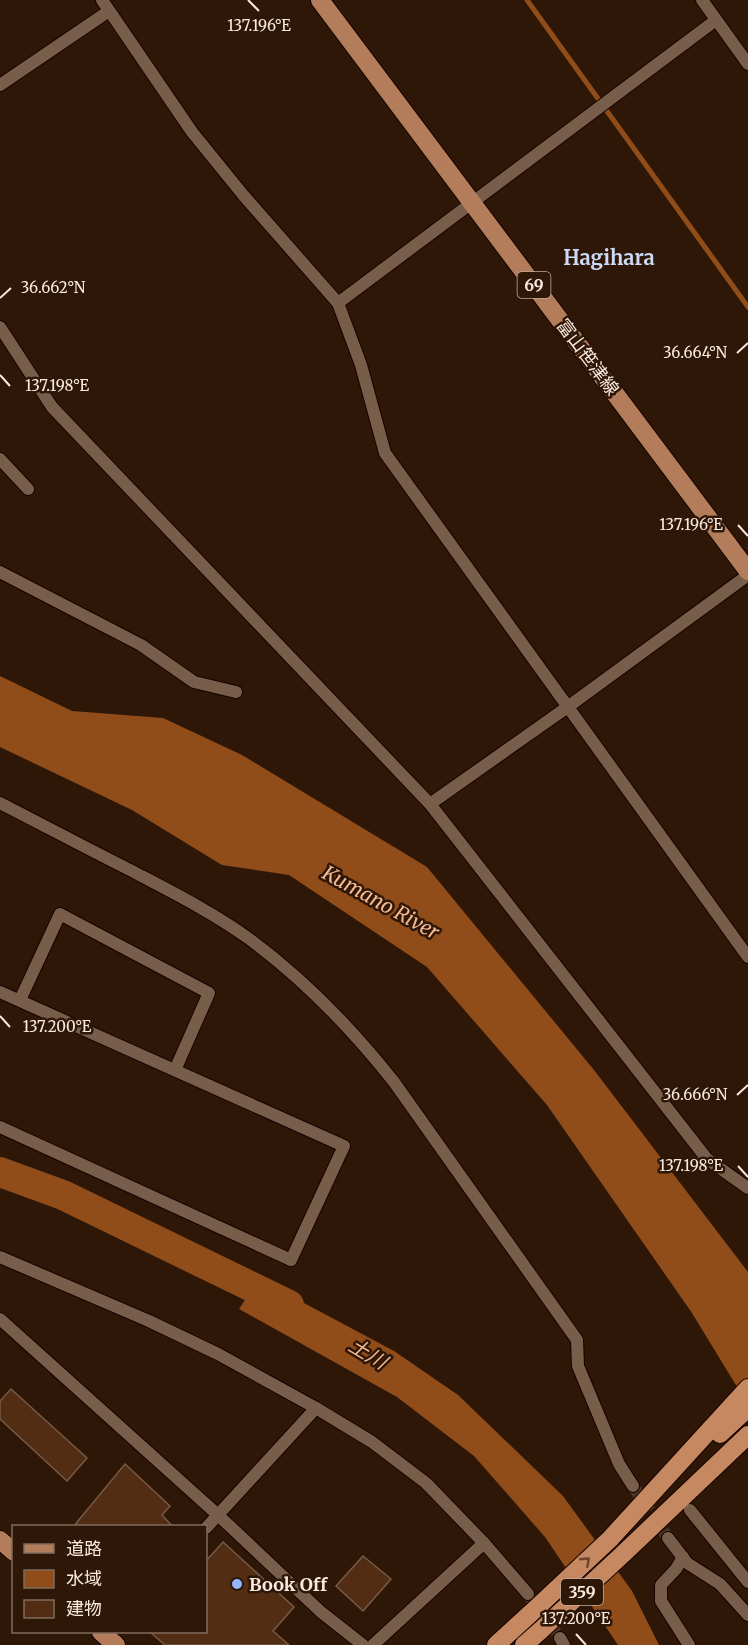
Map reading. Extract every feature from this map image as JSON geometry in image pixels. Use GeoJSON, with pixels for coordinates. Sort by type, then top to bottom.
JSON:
{"type":"FeatureCollection","features":[{"type":"Feature","properties":{"kind":"highway"},"geometry":{"type":"LineString","coordinates":[[686,1487],[748,1388]]}},
{"type":"Feature","properties":{"kind":"highway","name":"359"},"geometry":{"type":"LineString","coordinates":[[525,1645],[623,1554],[686,1487],[748,1408]]}},
{"type":"Feature","properties":{"kind":"highway","name":"359"},"geometry":{"type":"LineString","coordinates":[[496,1645],[610,1539],[686,1487],[748,1435]]}},
{"type":"Feature","properties":{"kind":"highway"},"geometry":{"type":"LineString","coordinates":[[686,1487],[748,1450]]}},
{"type":"Feature","properties":{"kind":"main road","name":"富山笹津線"},"geometry":{"type":"LineString","coordinates":[[320,0],[748,573]]}},
{"type":"Feature","properties":{"kind":"main road"},"geometry":{"type":"LineString","coordinates":[[0,1540],[12,1550]]}},
{"type":"Feature","properties":{"kind":"street"},"geometry":{"type":"LineString","coordinates":[[102,0],[192,132],[244,196],[338,303],[361,365],[385,453],[748,957]]}},
{"type":"Feature","properties":{"kind":"street"},"geometry":{"type":"LineString","coordinates":[[702,0],[748,64]]}},
{"type":"Feature","properties":{"kind":"street"},"geometry":{"type":"LineString","coordinates":[[0,85],[109,11]]}},
{"type":"Feature","properties":{"kind":"street"},"geometry":{"type":"LineString","coordinates":[[338,303],[716,20]]}},
{"type":"Feature","properties":{"kind":"street"},"geometry":{"type":"LineString","coordinates":[[0,327],[52,406],[430,804],[706,1159],[748,1188]]}},
{"type":"Feature","properties":{"kind":"street"},"geometry":{"type":"LineString","coordinates":[[0,459],[28,489]]}},
{"type":"Feature","properties":{"kind":"street"},"geometry":{"type":"LineString","coordinates":[[0,572],[141,645],[194,682],[236,692]]}},
{"type":"Feature","properties":{"kind":"street"},"geometry":{"type":"LineString","coordinates":[[430,804],[569,706],[748,573]]}},
{"type":"Feature","properties":{"kind":"street"},"geometry":{"type":"LineString","coordinates":[[0,803],[182,897],[247,938],[302,982],[366,1046],[577,1340],[578,1366],[619,1464],[633,1486]]}},
{"type":"Feature","properties":{"kind":"street"},"geometry":{"type":"LineString","coordinates":[[20,1000],[60,914],[209,993],[175,1070]]}},
{"type":"Feature","properties":{"kind":"street"},"geometry":{"type":"LineString","coordinates":[[0,992],[344,1146],[291,1260],[0,1127]]}},
{"type":"Feature","properties":{"kind":"street"},"geometry":{"type":"LineString","coordinates":[[0,1257],[149,1321],[218,1354],[372,1442],[426,1483],[484,1543],[528,1594]]}},
{"type":"Feature","properties":{"kind":"street"},"geometry":{"type":"LineString","coordinates":[[0,1319],[218,1515],[321,1612],[363,1645]]}},
{"type":"Feature","properties":{"kind":"street"},"geometry":{"type":"LineString","coordinates":[[207,1527],[316,1408]]}},
{"type":"Feature","properties":{"kind":"street"},"geometry":{"type":"LineString","coordinates":[[686,1487],[748,1582]]}},
{"type":"Feature","properties":{"kind":"street"},"geometry":{"type":"LineString","coordinates":[[668,1538],[687,1563],[720,1584],[748,1615]]}},
{"type":"Feature","properties":{"kind":"street"},"geometry":{"type":"LineString","coordinates":[[373,1645],[484,1543]]}},
{"type":"Feature","properties":{"kind":"street"},"geometry":{"type":"LineString","coordinates":[[683,1557],[676,1569],[661,1585],[661,1601],[689,1645]]}},
{"type":"Feature","properties":{"kind":"water","name":"Kumano River"},"geometry":{"type":"Polygon","coordinates":[[[0,676],[72,711],[163,718],[242,755],[427,867],[594,1070],[748,1272],[748,1405],[692,1313],[547,1105],[427,967],[289,875],[222,865],[132,810],[0,747],[0,676]]]}},
{"type":"Feature","properties":{"kind":"water"},"geometry":{"type":"Polygon","coordinates":[[[259,1279],[394,1351],[458,1395],[563,1496],[632,1591],[659,1645],[618,1645],[545,1537],[474,1456],[397,1397],[239,1309],[259,1279]]]}},
{"type":"Feature","properties":{"kind":"building"},"geometry":{"type":"Polygon","coordinates":[[[11,1389],[87,1458],[67,1481],[0,1419],[0,1401],[11,1389]]]}},
{"type":"Feature","properties":{"kind":"building"},"geometry":{"type":"Polygon","coordinates":[[[125,1464],[170,1506],[162,1515],[171,1525],[75,1525],[125,1464]]]}},
{"type":"Feature","properties":{"kind":"building","name":"Book Off"},"geometry":{"type":"Polygon","coordinates":[[[223,1542],[294,1607],[273,1631],[289,1645],[165,1645],[151,1633],[207,1633],[207,1560],[223,1542]]]}},
{"type":"Feature","properties":{"kind":"building"},"geometry":{"type":"Polygon","coordinates":[[[363,1556],[391,1579],[363,1611],[336,1586],[363,1556]]]}},
{"type":"Feature","properties":{"kind":"waterway"},"geometry":{"type":"LineString","coordinates":[[527,0],[748,307]]}},
{"type":"Feature","properties":{"kind":"waterway","name":"土川"},"geometry":{"type":"LineString","coordinates":[[0,1172],[63,1195],[289,1305]]}},
{"type":"Feature","properties":{"kind":"tunnel"},"geometry":{"type":"LineString","coordinates":[[633,1486],[668,1538]]}},
{"type":"Feature","properties":{"kind":"tunnel"},"geometry":{"type":"LineString","coordinates":[[528,1594],[560,1638]]}},
{"type":"Feature","properties":{"kind":"place","name":"Book Off"},"geometry":{"type":"Point","coordinates":[237,1584]}},
{"type":"Feature","properties":{"kind":"district","name":"Hagihara"},"geometry":{"type":"Point","coordinates":[609,257]}}]}
